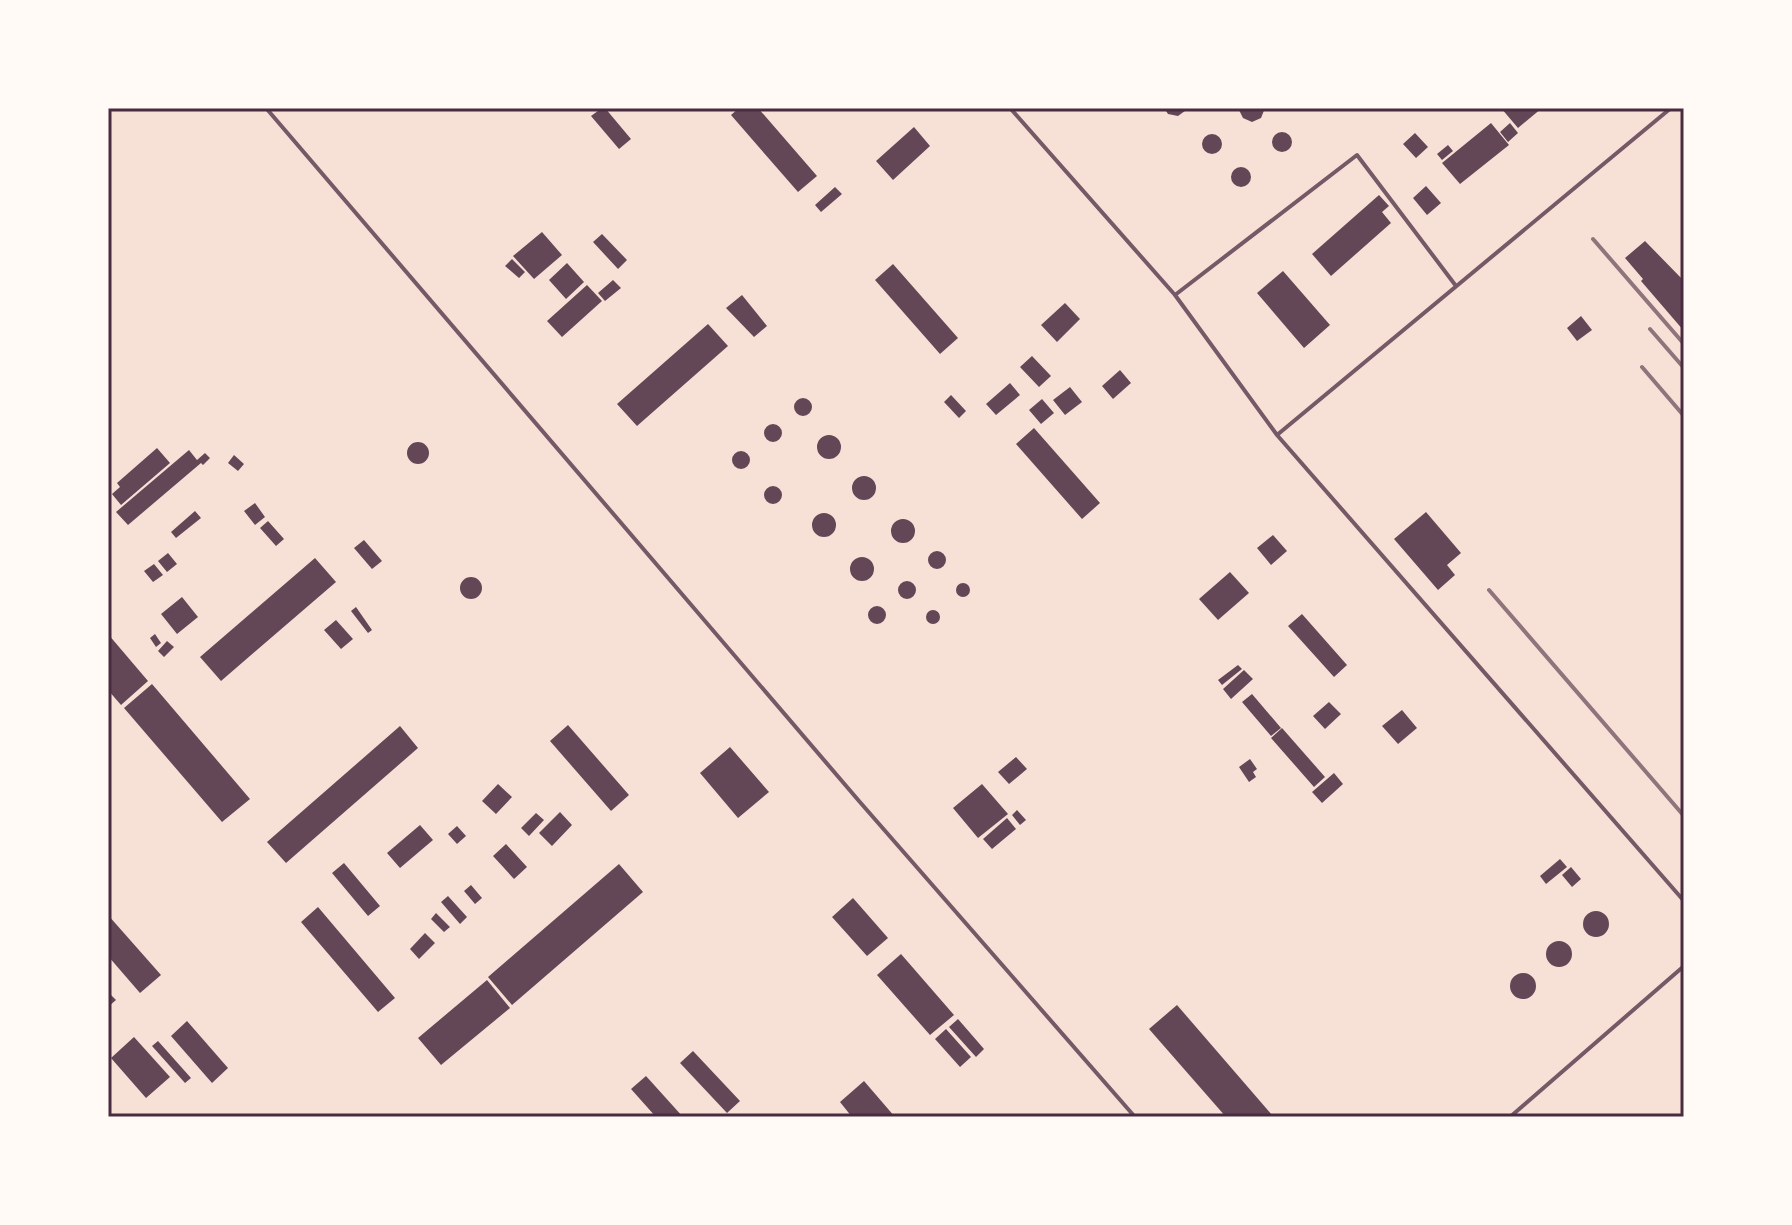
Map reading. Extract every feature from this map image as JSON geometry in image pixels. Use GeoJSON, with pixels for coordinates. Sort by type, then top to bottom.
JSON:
{"type":"FeatureCollection","features":[{"type":"Feature","properties":{"kind":"lane"},"geometry":{"type":"LineString","coordinates":[[266,108],[849,789],[1135,1117]]}},
{"type":"Feature","properties":{"kind":"lane"},"geometry":{"type":"LineString","coordinates":[[1010,108],[1175,295],[1277,435],[1684,901]]}},
{"type":"Feature","properties":{"kind":"lane"},"geometry":{"type":"LineString","coordinates":[[1277,435],[1671,108]]}},
{"type":"Feature","properties":{"kind":"lane"},"geometry":{"type":"LineString","coordinates":[[1175,295],[1357,155],[1456,287]]}},
{"type":"Feature","properties":{"kind":"lane"},"geometry":{"type":"LineString","coordinates":[[1510,1117],[1684,966]]}},
{"type":"Feature","properties":{"kind":"building"},"geometry":{"type":"Polygon","coordinates":[[[602,108],[631,139],[619,149],[591,116],[602,108]]]}},
{"type":"Feature","properties":{"kind":"building"},"geometry":{"type":"Polygon","coordinates":[[[739,108],[758,108],[817,176],[798,192],[731,115],[739,108]]]}},
{"type":"Feature","properties":{"kind":"building"},"geometry":{"type":"Polygon","coordinates":[[[1164,108],[1189,108],[1178,116],[1168,114],[1164,108]]]}},
{"type":"Feature","properties":{"kind":"building"},"geometry":{"type":"Polygon","coordinates":[[[1238,108],[1265,108],[1261,118],[1252,122],[1243,118],[1238,108]]]}},
{"type":"Feature","properties":{"kind":"building"},"geometry":{"type":"Polygon","coordinates":[[[1501,108],[1542,108],[1518,128],[1501,108]]]}},
{"type":"Feature","properties":{"kind":"building"},"geometry":{"type":"Polygon","coordinates":[[[1491,123],[1509,145],[1460,184],[1442,163],[1491,123]]]}},
{"type":"Feature","properties":{"kind":"building"},"geometry":{"type":"Polygon","coordinates":[[[1510,123],[1518,133],[1508,142],[1500,132],[1510,123]]]}},
{"type":"Feature","properties":{"kind":"building"},"geometry":{"type":"Polygon","coordinates":[[[914,127],[930,146],[893,180],[876,161],[914,127]]]}},
{"type":"Feature","properties":{"kind":"building"},"geometry":{"type":"Polygon","coordinates":[[[1282,132],[1289,135],[1292,142],[1289,149],[1282,152],[1275,149],[1272,142],[1275,135],[1282,132]]]}},
{"type":"Feature","properties":{"kind":"building"},"geometry":{"type":"Polygon","coordinates":[[[1415,133],[1428,147],[1416,158],[1403,144],[1415,133]]]}},
{"type":"Feature","properties":{"kind":"building"},"geometry":{"type":"Polygon","coordinates":[[[1212,134],[1219,137],[1222,144],[1219,151],[1212,154],[1205,151],[1202,144],[1205,137],[1212,134]]]}},
{"type":"Feature","properties":{"kind":"building"},"geometry":{"type":"Polygon","coordinates":[[[1448,145],[1453,151],[1442,160],[1437,154],[1448,145]]]}},
{"type":"Feature","properties":{"kind":"building"},"geometry":{"type":"Polygon","coordinates":[[[1241,167],[1248,170],[1251,177],[1248,184],[1241,187],[1234,184],[1231,177],[1234,170],[1241,167]]]}},
{"type":"Feature","properties":{"kind":"building"},"geometry":{"type":"Polygon","coordinates":[[[1426,186],[1441,203],[1427,215],[1413,198],[1426,186]]]}},
{"type":"Feature","properties":{"kind":"building"},"geometry":{"type":"Polygon","coordinates":[[[835,187],[842,194],[821,212],[815,205],[835,187]]]}},
{"type":"Feature","properties":{"kind":"building"},"geometry":{"type":"Polygon","coordinates":[[[1379,195],[1389,206],[1382,212],[1391,223],[1331,276],[1312,254],[1379,195]]]}},
{"type":"Feature","properties":{"kind":"building"},"geometry":{"type":"Polygon","coordinates":[[[542,232],[562,255],[534,279],[513,256],[542,232]]]}},
{"type":"Feature","properties":{"kind":"building"},"geometry":{"type":"Polygon","coordinates":[[[602,234],[627,260],[618,269],[593,242],[602,234]]]}},
{"type":"Feature","properties":{"kind":"building"},"geometry":{"type":"Polygon","coordinates":[[[1645,241],[1684,281],[1684,331],[1625,258],[1645,241]]]}},
{"type":"Feature","properties":{"kind":"building"},"geometry":{"type":"Polygon","coordinates":[[[512,259],[525,272],[519,278],[505,266],[512,259]]]}},
{"type":"Feature","properties":{"kind":"building"},"geometry":{"type":"Polygon","coordinates":[[[567,263],[584,282],[566,299],[549,280],[567,263]]]}},
{"type":"Feature","properties":{"kind":"building"},"geometry":{"type":"Polygon","coordinates":[[[893,264],[958,338],[940,354],[875,280],[893,264]]]}},
{"type":"Feature","properties":{"kind":"building"},"geometry":{"type":"Polygon","coordinates":[[[1283,271],[1330,325],[1304,348],[1257,293],[1283,271]]]}},
{"type":"Feature","properties":{"kind":"building"},"geometry":{"type":"Polygon","coordinates":[[[613,280],[621,288],[605,301],[598,293],[613,280]]]}},
{"type":"Feature","properties":{"kind":"building"},"geometry":{"type":"Polygon","coordinates":[[[587,285],[602,301],[562,337],[547,321],[587,285]]]}},
{"type":"Feature","properties":{"kind":"building"},"geometry":{"type":"Polygon","coordinates":[[[742,295],[767,326],[754,337],[726,308],[742,295]]]}},
{"type":"Feature","properties":{"kind":"building"},"geometry":{"type":"Polygon","coordinates":[[[1065,303],[1080,319],[1057,342],[1041,325],[1065,303]]]}},
{"type":"Feature","properties":{"kind":"building"},"geometry":{"type":"Polygon","coordinates":[[[1581,316],[1592,330],[1577,341],[1567,328],[1581,316]]]}},
{"type":"Feature","properties":{"kind":"building"},"geometry":{"type":"Polygon","coordinates":[[[708,324],[728,346],[637,426],[617,404],[708,324]]]}},
{"type":"Feature","properties":{"kind":"building"},"geometry":{"type":"Polygon","coordinates":[[[1032,356],[1051,376],[1039,387],[1020,367],[1032,356]]]}},
{"type":"Feature","properties":{"kind":"building"},"geometry":{"type":"Polygon","coordinates":[[[1120,370],[1131,383],[1113,399],[1102,386],[1120,370]]]}},
{"type":"Feature","properties":{"kind":"building"},"geometry":{"type":"Polygon","coordinates":[[[1010,383],[1020,395],[996,415],[986,404],[1010,383]]]}},
{"type":"Feature","properties":{"kind":"building"},"geometry":{"type":"Polygon","coordinates":[[[1070,387],[1082,402],[1065,415],[1053,400],[1070,387]]]}},
{"type":"Feature","properties":{"kind":"building"},"geometry":{"type":"Polygon","coordinates":[[[951,395],[966,411],[959,418],[944,402],[951,395]]]}},
{"type":"Feature","properties":{"kind":"building"},"geometry":{"type":"Polygon","coordinates":[[[803,398],[812,407],[803,416],[794,407],[803,398]]]}},
{"type":"Feature","properties":{"kind":"building"},"geometry":{"type":"Polygon","coordinates":[[[1042,399],[1054,413],[1041,424],[1029,410],[1042,399]]]}},
{"type":"Feature","properties":{"kind":"building"},"geometry":{"type":"Polygon","coordinates":[[[773,424],[782,433],[773,442],[764,433],[773,424]]]}},
{"type":"Feature","properties":{"kind":"building"},"geometry":{"type":"Polygon","coordinates":[[[1034,428],[1100,503],[1082,519],[1016,444],[1034,428]]]}},
{"type":"Feature","properties":{"kind":"building"},"geometry":{"type":"Polygon","coordinates":[[[829,435],[838,438],[841,447],[838,456],[829,459],[820,456],[817,447],[820,438],[829,435]]]}},
{"type":"Feature","properties":{"kind":"building"},"geometry":{"type":"Polygon","coordinates":[[[418,442],[426,445],[429,453],[426,461],[418,464],[410,461],[407,453],[410,445],[418,442]]]}},
{"type":"Feature","properties":{"kind":"building"},"geometry":{"type":"Polygon","coordinates":[[[157,448],[170,463],[121,505],[112,494],[120,487],[117,483],[157,448]]]}},
{"type":"Feature","properties":{"kind":"building"},"geometry":{"type":"Polygon","coordinates":[[[189,450],[197,460],[205,453],[210,458],[128,525],[116,512],[189,450]]]}},
{"type":"Feature","properties":{"kind":"building"},"geometry":{"type":"Polygon","coordinates":[[[741,451],[750,460],[741,469],[732,460],[741,451]]]}},
{"type":"Feature","properties":{"kind":"building"},"geometry":{"type":"Polygon","coordinates":[[[234,455],[244,464],[238,471],[228,463],[234,455]]]}},
{"type":"Feature","properties":{"kind":"building"},"geometry":{"type":"Polygon","coordinates":[[[864,476],[873,479],[876,488],[873,497],[864,500],[855,497],[852,488],[855,479],[864,476]]]}},
{"type":"Feature","properties":{"kind":"building"},"geometry":{"type":"Polygon","coordinates":[[[773,486],[782,495],[773,504],[764,495],[773,486]]]}},
{"type":"Feature","properties":{"kind":"building"},"geometry":{"type":"Polygon","coordinates":[[[255,503],[265,517],[255,525],[244,511],[255,503]]]}},
{"type":"Feature","properties":{"kind":"building"},"geometry":{"type":"Polygon","coordinates":[[[195,511],[201,518],[176,538],[171,532],[195,511]]]}},
{"type":"Feature","properties":{"kind":"building"},"geometry":{"type":"Polygon","coordinates":[[[1426,512],[1461,553],[1447,565],[1455,575],[1438,590],[1394,539],[1426,512]]]}},
{"type":"Feature","properties":{"kind":"building"},"geometry":{"type":"Polygon","coordinates":[[[824,513],[833,516],[836,525],[833,534],[824,537],[815,534],[812,525],[815,516],[824,513]]]}},
{"type":"Feature","properties":{"kind":"building"},"geometry":{"type":"Polygon","coordinates":[[[903,519],[912,522],[915,531],[912,540],[903,543],[894,540],[891,531],[894,522],[903,519]]]}},
{"type":"Feature","properties":{"kind":"building"},"geometry":{"type":"Polygon","coordinates":[[[268,521],[284,539],[276,546],[260,528],[268,521]]]}},
{"type":"Feature","properties":{"kind":"building"},"geometry":{"type":"Polygon","coordinates":[[[1273,535],[1287,551],[1271,565],[1257,548],[1273,535]]]}},
{"type":"Feature","properties":{"kind":"building"},"geometry":{"type":"Polygon","coordinates":[[[364,540],[382,561],[372,569],[354,548],[364,540]]]}},
{"type":"Feature","properties":{"kind":"building"},"geometry":{"type":"Polygon","coordinates":[[[937,551],[946,560],[937,569],[928,560],[937,551]]]}},
{"type":"Feature","properties":{"kind":"building"},"geometry":{"type":"Polygon","coordinates":[[[168,553],[177,564],[167,572],[158,561],[168,553]]]}},
{"type":"Feature","properties":{"kind":"building"},"geometry":{"type":"Polygon","coordinates":[[[862,557],[871,560],[874,569],[871,578],[862,581],[853,578],[850,569],[853,560],[862,557]]]}},
{"type":"Feature","properties":{"kind":"building"},"geometry":{"type":"Polygon","coordinates":[[[315,558],[336,582],[221,681],[200,657],[315,558]]]}},
{"type":"Feature","properties":{"kind":"building"},"geometry":{"type":"Polygon","coordinates":[[[154,564],[163,575],[153,582],[144,571],[154,564]]]}},
{"type":"Feature","properties":{"kind":"building"},"geometry":{"type":"Polygon","coordinates":[[[1230,572],[1249,593],[1218,620],[1199,599],[1230,572]]]}},
{"type":"Feature","properties":{"kind":"building"},"geometry":{"type":"Polygon","coordinates":[[[471,577],[479,580],[482,588],[479,596],[471,599],[463,596],[460,588],[463,580],[471,577]]]}},
{"type":"Feature","properties":{"kind":"building"},"geometry":{"type":"Polygon","coordinates":[[[907,581],[916,590],[907,599],[898,590],[907,581]]]}},
{"type":"Feature","properties":{"kind":"building"},"geometry":{"type":"Polygon","coordinates":[[[963,583],[970,590],[963,597],[956,590],[963,583]]]}},
{"type":"Feature","properties":{"kind":"building"},"geometry":{"type":"Polygon","coordinates":[[[182,597],[198,617],[177,634],[161,614],[182,597]]]}},
{"type":"Feature","properties":{"kind":"building"},"geometry":{"type":"Polygon","coordinates":[[[877,606],[886,615],[877,624],[868,615],[877,606]]]}},
{"type":"Feature","properties":{"kind":"building"},"geometry":{"type":"Polygon","coordinates":[[[356,607],[372,630],[368,633],[351,611],[356,607]]]}},
{"type":"Feature","properties":{"kind":"building"},"geometry":{"type":"Polygon","coordinates":[[[933,610],[940,617],[933,624],[926,617],[933,610]]]}},
{"type":"Feature","properties":{"kind":"building"},"geometry":{"type":"Polygon","coordinates":[[[1302,614],[1347,665],[1334,677],[1288,626],[1302,614]]]}},
{"type":"Feature","properties":{"kind":"building"},"geometry":{"type":"Polygon","coordinates":[[[336,620],[353,639],[341,649],[324,630],[336,620]]]}},
{"type":"Feature","properties":{"kind":"building"},"geometry":{"type":"Polygon","coordinates":[[[108,634],[148,681],[121,705],[108,690],[108,634]]]}},
{"type":"Feature","properties":{"kind":"building"},"geometry":{"type":"Polygon","coordinates":[[[155,634],[161,643],[156,647],[150,638],[155,634]]]}},
{"type":"Feature","properties":{"kind":"building"},"geometry":{"type":"Polygon","coordinates":[[[167,641],[174,647],[164,657],[158,651],[167,641]]]}},
{"type":"Feature","properties":{"kind":"building"},"geometry":{"type":"Polygon","coordinates":[[[1238,665],[1242,669],[1222,685],[1218,680],[1238,665]]]}},
{"type":"Feature","properties":{"kind":"building"},"geometry":{"type":"Polygon","coordinates":[[[1244,670],[1253,679],[1231,699],[1223,689],[1244,670]]]}},
{"type":"Feature","properties":{"kind":"building"},"geometry":{"type":"Polygon","coordinates":[[[152,684],[250,799],[222,822],[124,708],[152,684]]]}},
{"type":"Feature","properties":{"kind":"building"},"geometry":{"type":"Polygon","coordinates":[[[1252,694],[1281,728],[1271,736],[1242,702],[1252,694]]]}},
{"type":"Feature","properties":{"kind":"building"},"geometry":{"type":"Polygon","coordinates":[[[1329,702],[1341,714],[1325,729],[1313,716],[1329,702]]]}},
{"type":"Feature","properties":{"kind":"building"},"geometry":{"type":"Polygon","coordinates":[[[1402,710],[1417,728],[1398,744],[1382,726],[1402,710]]]}},
{"type":"Feature","properties":{"kind":"building"},"geometry":{"type":"Polygon","coordinates":[[[568,725],[629,795],[611,811],[550,741],[568,725]]]}},
{"type":"Feature","properties":{"kind":"building"},"geometry":{"type":"Polygon","coordinates":[[[400,726],[418,748],[286,863],[267,842],[400,726]]]}},
{"type":"Feature","properties":{"kind":"building"},"geometry":{"type":"Polygon","coordinates":[[[1282,728],[1325,777],[1314,787],[1271,738],[1282,728]]]}},
{"type":"Feature","properties":{"kind":"building"},"geometry":{"type":"Polygon","coordinates":[[[730,747],[769,792],[738,818],[700,773],[730,747]]]}},
{"type":"Feature","properties":{"kind":"building"},"geometry":{"type":"Polygon","coordinates":[[[1016,757],[1027,769],[1009,784],[998,772],[1016,757]]]}},
{"type":"Feature","properties":{"kind":"building"},"geometry":{"type":"Polygon","coordinates":[[[1250,759],[1257,769],[1253,772],[1256,777],[1249,782],[1239,767],[1250,759]]]}},
{"type":"Feature","properties":{"kind":"building"},"geometry":{"type":"Polygon","coordinates":[[[1334,773],[1343,784],[1322,803],[1312,792],[1334,773]]]}},
{"type":"Feature","properties":{"kind":"building"},"geometry":{"type":"Polygon","coordinates":[[[498,784],[512,797],[496,814],[482,801],[498,784]]]}},
{"type":"Feature","properties":{"kind":"building"},"geometry":{"type":"Polygon","coordinates":[[[982,784],[1008,814],[978,838],[953,808],[982,784]]]}},
{"type":"Feature","properties":{"kind":"building"},"geometry":{"type":"Polygon","coordinates":[[[1017,810],[1026,820],[1020,825],[1012,815],[1017,810]]]}},
{"type":"Feature","properties":{"kind":"building"},"geometry":{"type":"Polygon","coordinates":[[[560,812],[572,825],[552,846],[539,833],[560,812]]]}},
{"type":"Feature","properties":{"kind":"building"},"geometry":{"type":"Polygon","coordinates":[[[536,813],[544,820],[529,836],[521,828],[536,813]]]}},
{"type":"Feature","properties":{"kind":"building"},"geometry":{"type":"Polygon","coordinates":[[[1007,818],[1016,829],[992,849],[983,839],[1007,818]]]}},
{"type":"Feature","properties":{"kind":"building"},"geometry":{"type":"Polygon","coordinates":[[[420,825],[433,840],[400,868],[387,853],[420,825]]]}},
{"type":"Feature","properties":{"kind":"building"},"geometry":{"type":"Polygon","coordinates":[[[457,826],[466,836],[457,844],[448,834],[457,826]]]}},
{"type":"Feature","properties":{"kind":"building"},"geometry":{"type":"Polygon","coordinates":[[[506,844],[527,867],[514,879],[493,856],[506,844]]]}},
{"type":"Feature","properties":{"kind":"building"},"geometry":{"type":"Polygon","coordinates":[[[1560,859],[1567,867],[1546,884],[1540,876],[1560,859]]]}},
{"type":"Feature","properties":{"kind":"building"},"geometry":{"type":"Polygon","coordinates":[[[344,863],[380,906],[368,916],[332,873],[344,863]]]}},
{"type":"Feature","properties":{"kind":"building"},"geometry":{"type":"Polygon","coordinates":[[[619,864],[643,892],[512,1005],[488,977],[619,864]]]}},
{"type":"Feature","properties":{"kind":"building"},"geometry":{"type":"Polygon","coordinates":[[[1571,867],[1581,879],[1572,887],[1562,875],[1571,867]]]}},
{"type":"Feature","properties":{"kind":"building"},"geometry":{"type":"Polygon","coordinates":[[[471,885],[482,898],[475,904],[464,891],[471,885]]]}},
{"type":"Feature","properties":{"kind":"building"},"geometry":{"type":"Polygon","coordinates":[[[448,896],[467,917],[460,924],[441,902],[448,896]]]}},
{"type":"Feature","properties":{"kind":"building"},"geometry":{"type":"Polygon","coordinates":[[[853,898],[888,938],[867,956],[832,917],[853,898]]]}},
{"type":"Feature","properties":{"kind":"building"},"geometry":{"type":"Polygon","coordinates":[[[318,907],[395,998],[378,1012],[301,922],[318,907]]]}},
{"type":"Feature","properties":{"kind":"building"},"geometry":{"type":"Polygon","coordinates":[[[1596,911],[1605,915],[1609,924],[1605,933],[1596,937],[1587,933],[1583,924],[1587,915],[1596,911]]]}},
{"type":"Feature","properties":{"kind":"building"},"geometry":{"type":"Polygon","coordinates":[[[436,913],[450,927],[444,932],[431,919],[436,913]]]}},
{"type":"Feature","properties":{"kind":"building"},"geometry":{"type":"Polygon","coordinates":[[[108,915],[161,975],[140,993],[108,956],[108,915]]]}},
{"type":"Feature","properties":{"kind":"building"},"geometry":{"type":"Polygon","coordinates":[[[425,933],[435,943],[419,959],[410,949],[425,933]]]}},
{"type":"Feature","properties":{"kind":"building"},"geometry":{"type":"Polygon","coordinates":[[[1559,941],[1568,945],[1572,954],[1568,963],[1559,967],[1550,963],[1546,954],[1550,945],[1559,941]]]}},
{"type":"Feature","properties":{"kind":"building"},"geometry":{"type":"Polygon","coordinates":[[[901,954],[954,1015],[930,1035],[877,975],[901,954]]]}},
{"type":"Feature","properties":{"kind":"building"},"geometry":{"type":"Polygon","coordinates":[[[1523,973],[1532,977],[1536,986],[1532,995],[1523,999],[1514,995],[1510,986],[1514,977],[1523,973]]]}},
{"type":"Feature","properties":{"kind":"building"},"geometry":{"type":"Polygon","coordinates":[[[487,980],[510,1008],[441,1065],[418,1038],[487,980]]]}},
{"type":"Feature","properties":{"kind":"building"},"geometry":{"type":"Polygon","coordinates":[[[108,992],[116,1000],[108,1007],[108,992]]]}},
{"type":"Feature","properties":{"kind":"building"},"geometry":{"type":"Polygon","coordinates":[[[1177,1005],[1272,1115],[1226,1117],[1149,1029],[1177,1005]]]}},
{"type":"Feature","properties":{"kind":"building"},"geometry":{"type":"Polygon","coordinates":[[[958,1019],[984,1049],[976,1057],[949,1027],[958,1019]]]}},
{"type":"Feature","properties":{"kind":"building"},"geometry":{"type":"Polygon","coordinates":[[[187,1021],[228,1068],[212,1083],[171,1036],[187,1021]]]}},
{"type":"Feature","properties":{"kind":"building"},"geometry":{"type":"Polygon","coordinates":[[[946,1029],[971,1057],[960,1067],[935,1039],[946,1029]]]}},
{"type":"Feature","properties":{"kind":"building"},"geometry":{"type":"Polygon","coordinates":[[[134,1037],[170,1077],[146,1098],[111,1058],[134,1037]]]}},
{"type":"Feature","properties":{"kind":"building"},"geometry":{"type":"Polygon","coordinates":[[[158,1041],[191,1078],[185,1083],[152,1046],[158,1041]]]}},
{"type":"Feature","properties":{"kind":"building"},"geometry":{"type":"Polygon","coordinates":[[[693,1051],[740,1101],[727,1113],[680,1063],[693,1051]]]}},
{"type":"Feature","properties":{"kind":"building"},"geometry":{"type":"Polygon","coordinates":[[[646,1076],[683,1117],[656,1117],[631,1089],[646,1076]]]}},
{"type":"Feature","properties":{"kind":"building"},"geometry":{"type":"Polygon","coordinates":[[[864,1081],[895,1117],[852,1117],[840,1102],[864,1081]]]}},
{"type":"Feature","properties":{"kind":"railway"},"geometry":{"type":"LineString","coordinates":[[1593,239],[1684,344]]}},
{"type":"Feature","properties":{"kind":"railway"},"geometry":{"type":"LineString","coordinates":[[1650,329],[1684,368]]}},
{"type":"Feature","properties":{"kind":"railway"},"geometry":{"type":"LineString","coordinates":[[1642,367],[1684,416]]}},
{"type":"Feature","properties":{"kind":"railway"},"geometry":{"type":"LineString","coordinates":[[1489,590],[1684,816]]}}]}
